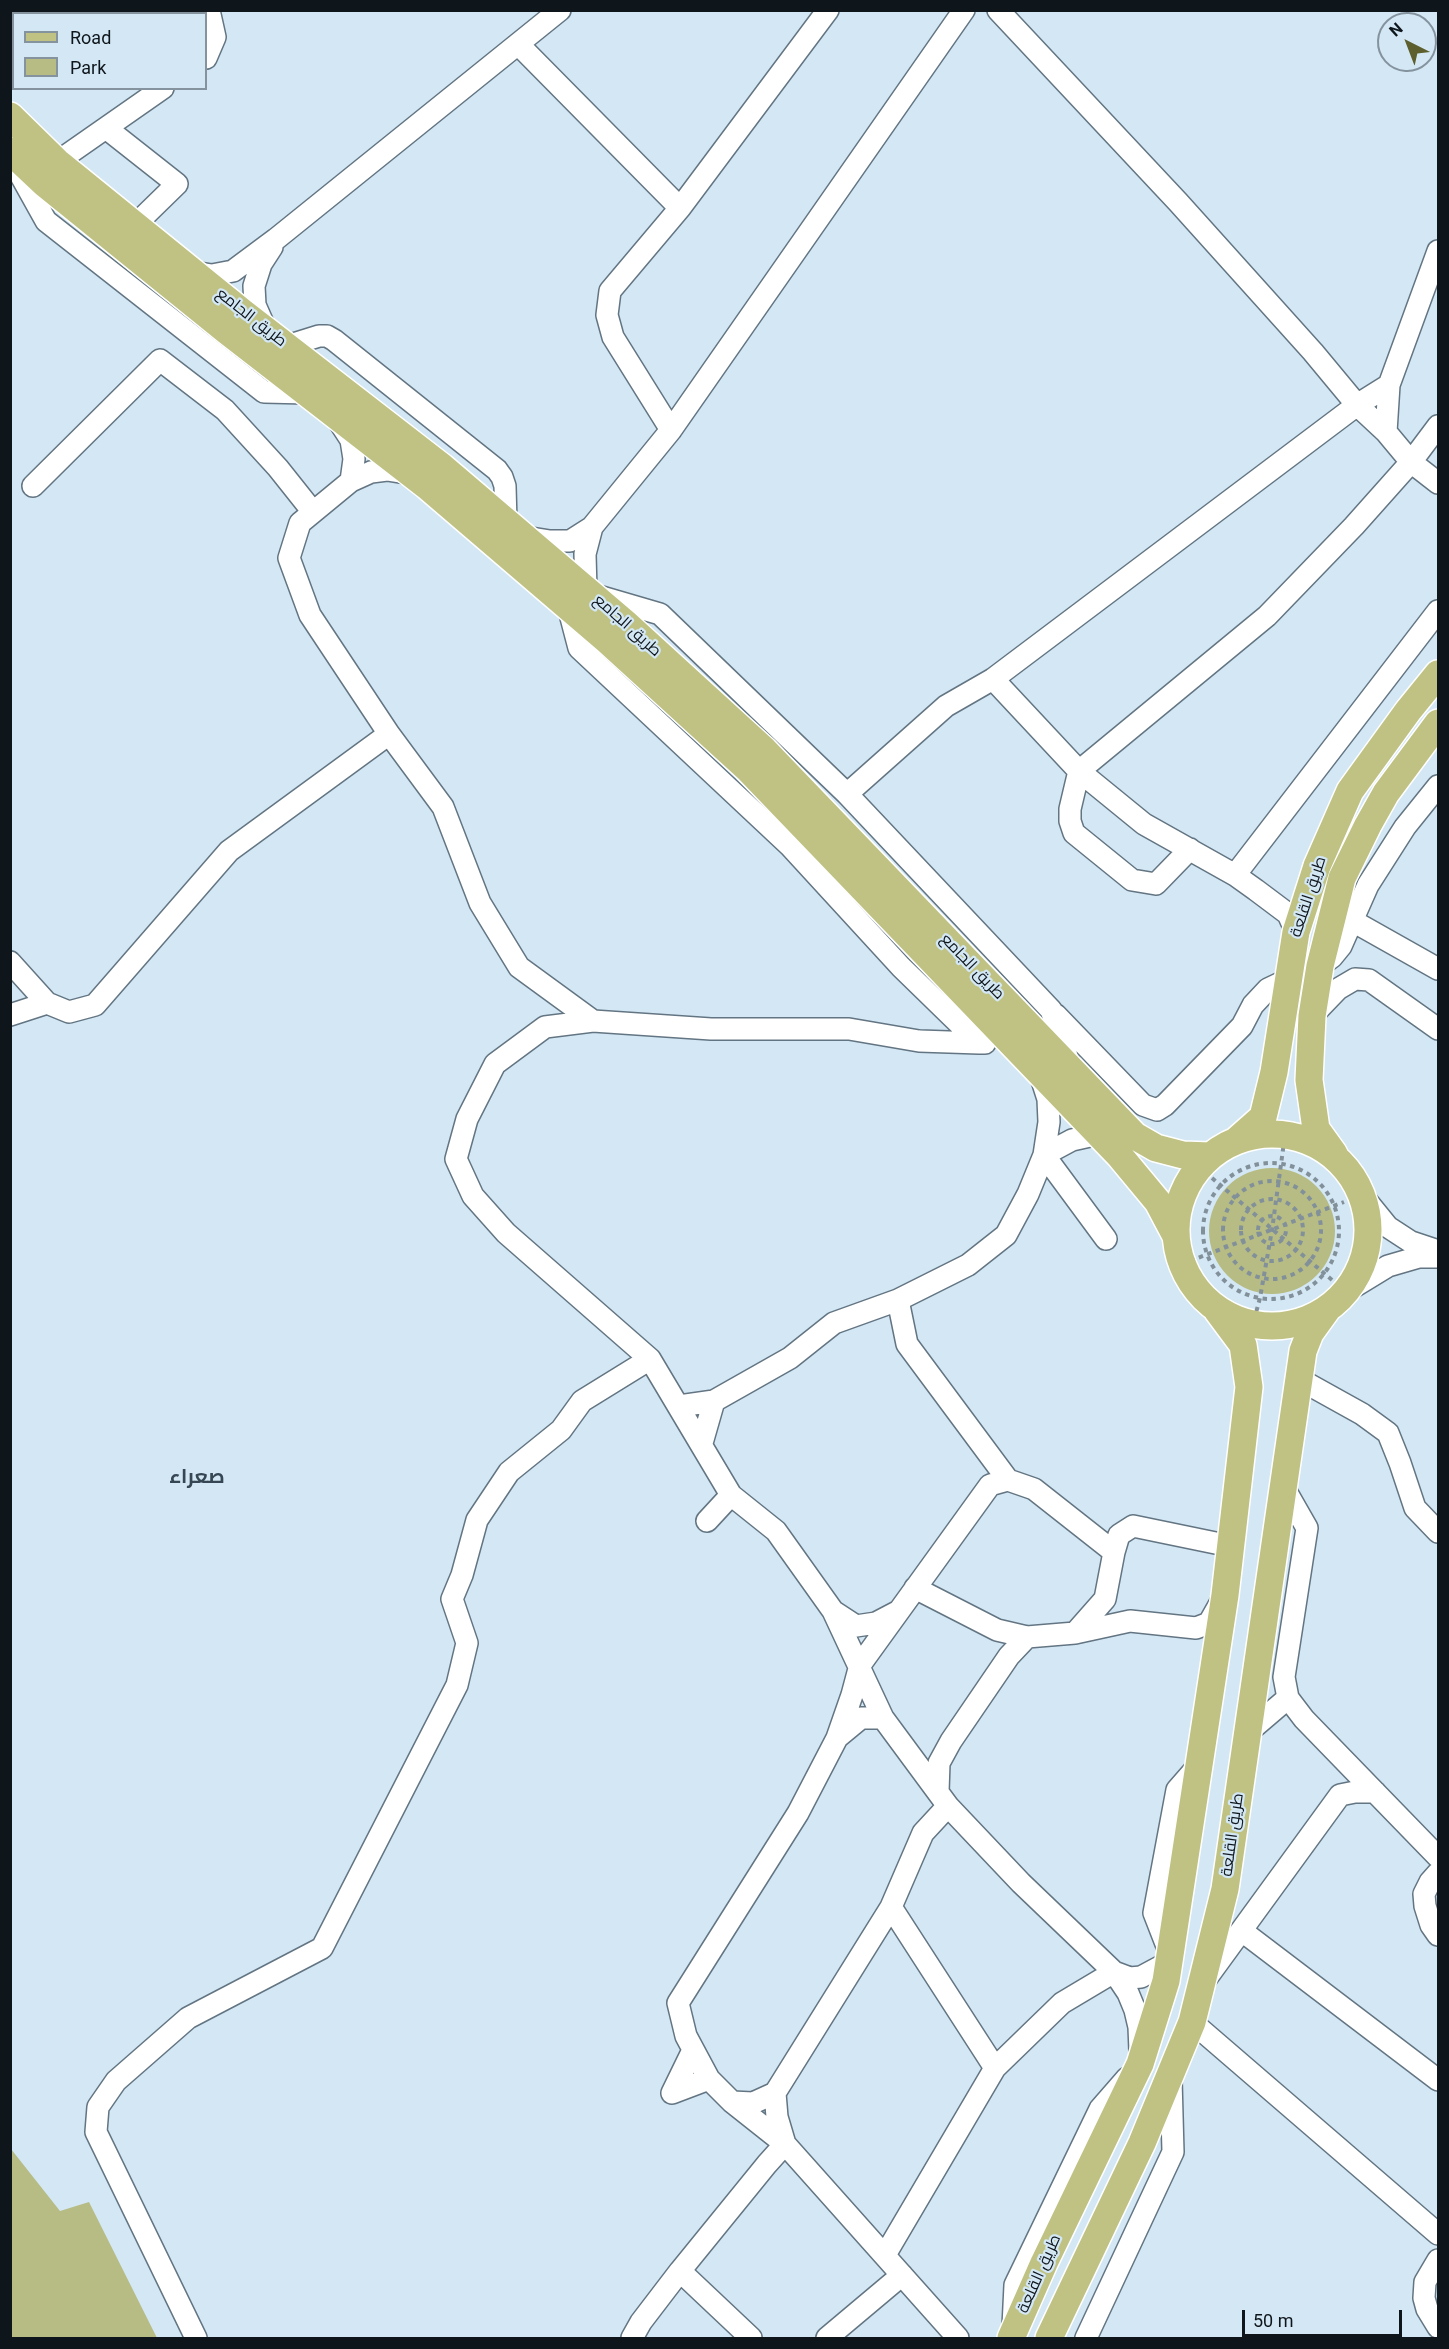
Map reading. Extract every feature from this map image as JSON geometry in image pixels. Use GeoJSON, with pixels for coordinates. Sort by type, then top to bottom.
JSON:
{"type":"FeatureCollection","features":[{"type":"Feature","properties":{"kind":"main road","name":"طريق الجامع"},"geometry":{"type":"LineString","coordinates":[[10,116],[57,162],[276,338],[442,467],[515,530],[582,596],[1099,1134],[1158,1202],[1176,1236]]}},
{"type":"Feature","properties":{"kind":"main road","name":"طريق الجامع"},"geometry":{"type":"LineString","coordinates":[[10,151],[44,183],[307,393],[412,474],[582,596],[764,750],[1135,1136],[1156,1148],[1183,1155],[1210,1170]]}},
{"type":"Feature","properties":{"kind":"main road","name":"طريق القلعة"},"geometry":{"type":"LineString","coordinates":[[1236,1141],[1263,1117],[1274,1071],[1296,932],[1317,866],[1350,791],[1438,674]]}},
{"type":"Feature","properties":{"kind":"main road","name":"طريق القلعة"},"geometry":{"type":"LineString","coordinates":[[1049,2338],[1142,2143],[1192,2022],[1225,1889],[1303,1351],[1310,1333],[1360,1269],[1368,1244],[1368,1219],[1362,1195],[1352,1174],[1336,1157],[1316,1129],[1311,1103],[1312,1016],[1320,966],[1342,878],[1386,793],[1438,723]]}},
{"type":"Feature","properties":{"kind":"main road"},"geometry":{"type":"LineString","coordinates":[[1336,1157],[1319,1145],[1299,1137],[1257,1135],[1236,1141],[1210,1170],[1191,1179],[1179,1206],[1176,1236],[1194,1260],[1196,1290],[1217,1310],[1244,1322],[1256,1311],[1273,1326],[1302,1322],[1337,1299]]}},
{"type":"Feature","properties":{"kind":"main road","name":"طريق القلعة"},"geometry":{"type":"LineString","coordinates":[[1009,2337],[1140,2064],[1157,2014],[1170,1959],[1225,1594],[1249,1387],[1243,1345],[1217,1310]]}},
{"type":"Feature","properties":{"kind":"street"},"geometry":{"type":"LineString","coordinates":[[207,51],[210,31],[209,10]]}},
{"type":"Feature","properties":{"kind":"street"},"geometry":{"type":"LineString","coordinates":[[193,272],[212,275],[233,271],[276,239],[560,10]]}},
{"type":"Feature","properties":{"kind":"street"},"geometry":{"type":"LineString","coordinates":[[671,430],[613,337],[607,315],[610,291],[680,208],[828,10]]}},
{"type":"Feature","properties":{"kind":"street"},"geometry":{"type":"LineString","coordinates":[[515,530],[550,541],[570,541],[592,527],[671,430],[964,10]]}},
{"type":"Feature","properties":{"kind":"street"},"geometry":{"type":"LineString","coordinates":[[998,10],[1178,202],[1313,352],[1357,405],[1386,432],[1411,462],[1438,483]]}},
{"type":"Feature","properties":{"kind":"street"},"geometry":{"type":"LineString","coordinates":[[518,44],[680,208]]}},
{"type":"Feature","properties":{"kind":"street"},"geometry":{"type":"LineString","coordinates":[[57,162],[160,90]]}},
{"type":"Feature","properties":{"kind":"street"},"geometry":{"type":"LineString","coordinates":[[106,128],[177,184],[135,225]]}},
{"type":"Feature","properties":{"kind":"street"},"geometry":{"type":"LineString","coordinates":[[10,157],[46,221],[264,392],[307,393]]}},
{"type":"Feature","properties":{"kind":"street"},"geometry":{"type":"LineString","coordinates":[[276,239],[261,264],[254,286],[255,305],[276,338]]}},
{"type":"Feature","properties":{"kind":"street"},"geometry":{"type":"LineString","coordinates":[[1386,432],[1389,385],[1438,251]]}},
{"type":"Feature","properties":{"kind":"street"},"geometry":{"type":"LineString","coordinates":[[33,486],[160,360],[225,410],[278,468],[313,512]]}},
{"type":"Feature","properties":{"kind":"street"},"geometry":{"type":"LineString","coordinates":[[847,794],[946,706],[993,678],[1357,405],[1389,385]]}},
{"type":"Feature","properties":{"kind":"street"},"geometry":{"type":"LineString","coordinates":[[336,415],[351,440],[354,459],[351,481]]}},
{"type":"Feature","properties":{"kind":"street"},"geometry":{"type":"LineString","coordinates":[[1190,849],[1156,884],[1132,880],[1074,833],[1070,821],[1070,809],[1079,771],[1267,616],[1354,526],[1411,462],[1438,426]]}},
{"type":"Feature","properties":{"kind":"street"},"geometry":{"type":"LineString","coordinates":[[412,474],[387,470],[372,472],[351,481],[300,523],[289,558],[310,615],[389,734],[443,807],[480,903],[519,967],[593,1021]]}},
{"type":"Feature","properties":{"kind":"street"},"geometry":{"type":"LineString","coordinates":[[592,527],[585,554],[579,648],[789,844],[901,967],[979,1043]]}},
{"type":"Feature","properties":{"kind":"street"},"geometry":{"type":"LineString","coordinates":[[582,596],[660,614],[847,794],[1143,1105],[1157,1110],[1165,1105],[1242,1026],[1253,1005],[1268,989],[1288,980]]}},
{"type":"Feature","properties":{"kind":"street"},"geometry":{"type":"LineString","coordinates":[[1235,875],[1438,612]]}},
{"type":"Feature","properties":{"kind":"street"},"geometry":{"type":"LineString","coordinates":[[993,678],[1079,771],[1144,824],[1235,875],[1288,914],[1296,932]]}},
{"type":"Feature","properties":{"kind":"street"},"geometry":{"type":"LineString","coordinates":[[10,962],[47,1003],[69,1012],[94,1005],[229,851],[389,734]]}},
{"type":"Feature","properties":{"kind":"street"},"geometry":{"type":"LineString","coordinates":[[1320,966],[1341,946],[1351,920],[1379,866],[1405,827],[1438,786]]}},
{"type":"Feature","properties":{"kind":"street"},"geometry":{"type":"LineString","coordinates":[[1351,920],[1438,969]]}},
{"type":"Feature","properties":{"kind":"street"},"geometry":{"type":"LineString","coordinates":[[1312,1016],[1338,989],[1355,979],[1369,980],[1438,1029]]}},
{"type":"Feature","properties":{"kind":"street"},"geometry":{"type":"LineString","coordinates":[[10,1016],[47,1003]]}},
{"type":"Feature","properties":{"kind":"street"},"geometry":{"type":"LineString","coordinates":[[1051,1010],[1073,1071]]}},
{"type":"Feature","properties":{"kind":"street"},"geometry":{"type":"LineString","coordinates":[[1012,1044],[919,1041],[849,1029],[711,1029],[593,1021],[545,1027],[495,1064],[467,1119],[456,1159],[473,1196],[506,1233],[650,1359],[731,1495],[776,1531],[833,1611],[883,1718],[943,1799],[1021,1883],[1114,1972],[1128,1993],[1135,2010],[1139,2027],[1140,2064]]}},
{"type":"Feature","properties":{"kind":"street"},"geometry":{"type":"LineString","coordinates":[[679,1406],[714,1401],[790,1358],[834,1323],[898,1300],[968,1265],[1006,1235],[1028,1194],[1044,1155],[1049,1122],[1048,1100],[1039,1071]]}},
{"type":"Feature","properties":{"kind":"street"},"geometry":{"type":"LineString","coordinates":[[1044,1155],[1072,1140],[1099,1134]]}},
{"type":"Feature","properties":{"kind":"street"},"geometry":{"type":"LineString","coordinates":[[1044,1155],[1106,1239]]}},
{"type":"Feature","properties":{"kind":"street"},"geometry":{"type":"LineString","coordinates":[[1362,1195],[1388,1227],[1411,1242],[1438,1251]]}},
{"type":"Feature","properties":{"kind":"street"},"geometry":{"type":"LineString","coordinates":[[1337,1299],[1388,1266],[1419,1257],[1438,1257]]}},
{"type":"Feature","properties":{"kind":"street"},"geometry":{"type":"LineString","coordinates":[[898,1300],[907,1344],[1008,1480],[1034,1489],[1114,1552]]}},
{"type":"Feature","properties":{"kind":"street"},"geometry":{"type":"LineString","coordinates":[[196,2338],[96,2132],[98,2107],[117,2081],[188,2018],[322,1948],[457,1685],[467,1643],[452,1599],[462,1575],[477,1520],[509,1472],[561,1430],[582,1401],[650,1359]]}},
{"type":"Feature","properties":{"kind":"street"},"geometry":{"type":"LineString","coordinates":[[1299,1379],[1362,1414],[1388,1433],[1401,1462],[1415,1508],[1438,1532]]}},
{"type":"Feature","properties":{"kind":"street"},"geometry":{"type":"LineString","coordinates":[[702,1443],[714,1401]]}},
{"type":"Feature","properties":{"kind":"street"},"geometry":{"type":"LineString","coordinates":[[958,2338],[785,2144],[732,2102],[709,2079],[686,2036],[678,2003],[798,1813],[837,1738],[860,1665],[990,1485],[1008,1480]]}},
{"type":"Feature","properties":{"kind":"street"},"geometry":{"type":"LineString","coordinates":[[1248,1732],[1280,1706],[1307,1528],[1283,1486]]}},
{"type":"Feature","properties":{"kind":"street"},"geometry":{"type":"LineString","coordinates":[[707,1521],[731,1495]]}},
{"type":"Feature","properties":{"kind":"street"},"geometry":{"type":"LineString","coordinates":[[1075,1633],[1105,1599],[1119,1535],[1133,1526],[1230,1546]]}},
{"type":"Feature","properties":{"kind":"street"},"geometry":{"type":"LineString","coordinates":[[915,1588],[997,1630],[1027,1637],[1075,1633],[1130,1621],[1196,1628],[1209,1623],[1225,1594]]}},
{"type":"Feature","properties":{"kind":"street"},"geometry":{"type":"LineString","coordinates":[[1105,1599],[1130,1621]]}},
{"type":"Feature","properties":{"kind":"street"},"geometry":{"type":"LineString","coordinates":[[833,1611],[856,1626],[876,1623],[898,1611]]}},
{"type":"Feature","properties":{"kind":"street"},"geometry":{"type":"LineString","coordinates":[[997,1630],[1009,1656]]}},
{"type":"Feature","properties":{"kind":"street"},"geometry":{"type":"LineString","coordinates":[[785,2144],[777,2117],[776,2093],[891,1907],[923,1833],[943,1799],[939,1763],[951,1741],[1009,1656],[1027,1637]]}},
{"type":"Feature","properties":{"kind":"street"},"geometry":{"type":"LineString","coordinates":[[1280,1706],[1304,1719],[1438,1857]]}},
{"type":"Feature","properties":{"kind":"street"},"geometry":{"type":"LineString","coordinates":[[837,1738],[861,1718],[883,1718]]}},
{"type":"Feature","properties":{"kind":"street"},"geometry":{"type":"LineString","coordinates":[[902,1743],[930,1749],[951,1741]]}},
{"type":"Feature","properties":{"kind":"street"},"geometry":{"type":"LineString","coordinates":[[1200,1987],[1340,1795],[1344,1777],[1342,1758]]}},
{"type":"Feature","properties":{"kind":"street"},"geometry":{"type":"LineString","coordinates":[[1340,1795],[1376,1792]]}},
{"type":"Feature","properties":{"kind":"street"},"geometry":{"type":"LineString","coordinates":[[1438,1873],[1424,1893],[1425,1906],[1431,1925],[1438,1935]]}},
{"type":"Feature","properties":{"kind":"street"},"geometry":{"type":"LineString","coordinates":[[891,1907],[995,2068]]}},
{"type":"Feature","properties":{"kind":"street"},"geometry":{"type":"LineString","coordinates":[[1242,1931],[1438,2080]]}},
{"type":"Feature","properties":{"kind":"street"},"geometry":{"type":"LineString","coordinates":[[1114,1972],[1130,1978],[1141,1977],[1170,1959]]}},
{"type":"Feature","properties":{"kind":"street"},"geometry":{"type":"LineString","coordinates":[[885,2255],[995,2068],[1062,2003],[1114,1972]]}},
{"type":"Feature","properties":{"kind":"street"},"geometry":{"type":"LineString","coordinates":[[1192,2022],[1438,2234]]}},
{"type":"Feature","properties":{"kind":"street"},"geometry":{"type":"LineString","coordinates":[[693,2049],[672,2093],[709,2079]]}},
{"type":"Feature","properties":{"kind":"street"},"geometry":{"type":"LineString","coordinates":[[1086,2338],[1173,2151],[1171,2072]]}},
{"type":"Feature","properties":{"kind":"street"},"geometry":{"type":"LineString","coordinates":[[732,2102],[753,2103],[776,2093]]}},
{"type":"Feature","properties":{"kind":"street"},"geometry":{"type":"LineString","coordinates":[[632,2338],[641,2322],[680,2271],[785,2144]]}},
{"type":"Feature","properties":{"kind":"street"},"geometry":{"type":"LineString","coordinates":[[1438,2260],[1425,2282],[1424,2298],[1427,2309],[1438,2327]]}},
{"type":"Feature","properties":{"kind":"street"},"geometry":{"type":"LineString","coordinates":[[680,2271],[751,2338]]}},
{"type":"Feature","properties":{"kind":"street"},"geometry":{"type":"LineString","coordinates":[[827,2338],[902,2275]]}},
{"type":"Feature","properties":{"kind":"path"},"geometry":{"type":"LineString","coordinates":[[1256,1311],[1272,1230],[1285,1135]]}},
{"type":"Feature","properties":{"kind":"path"},"geometry":{"type":"LineString","coordinates":[[1210,1170],[1238,1170],[1259,1163],[1282,1163],[1299,1168],[1315,1177],[1327,1190],[1335,1206],[1340,1223],[1339,1242],[1334,1259],[1324,1274],[1311,1286],[1295,1295],[1278,1299],[1256,1311]]}},
{"type":"Feature","properties":{"kind":"path"},"geometry":{"type":"LineString","coordinates":[[1210,1170],[1236,1198],[1324,1274],[1337,1299]]}},
{"type":"Feature","properties":{"kind":"path"},"geometry":{"type":"LineString","coordinates":[[1194,1260],[1203,1231],[1210,1170]]}},
{"type":"Feature","properties":{"kind":"path"},"geometry":{"type":"LineString","coordinates":[[1263,1182],[1279,1182],[1292,1185],[1302,1192],[1317,1212],[1320,1238],[1309,1262],[1300,1270],[1289,1276],[1263,1279],[1240,1268],[1232,1259],[1226,1248],[1223,1230],[1226,1213],[1236,1198],[1263,1182]]}},
{"type":"Feature","properties":{"kind":"path"},"geometry":{"type":"LineString","coordinates":[[1194,1260],[1362,1195]]}},
{"type":"Feature","properties":{"kind":"path"},"geometry":{"type":"LineString","coordinates":[[1266,1200],[1276,1200],[1291,1206],[1300,1219],[1302,1235],[1296,1250],[1282,1259],[1267,1260],[1252,1254],[1243,1241],[1241,1230],[1243,1219],[1250,1209],[1266,1200]]}},
{"type":"Feature","properties":{"kind":"path"},"geometry":{"type":"LineString","coordinates":[[1274,1216],[1281,1219],[1286,1232],[1283,1239],[1269,1244],[1263,1241],[1259,1234],[1259,1224],[1262,1220],[1274,1216]]}},
{"type":"Feature","properties":{"kind":"path"},"geometry":{"type":"LineString","coordinates":[[1194,1260],[1215,1271],[1228,1284],[1243,1293],[1256,1311]]}},
{"type":"Feature","properties":{"kind":"green space"},"geometry":{"type":"Polygon","coordinates":[[[1272,1168],[1296,1173],[1316,1187],[1330,1207],[1335,1231],[1330,1255],[1316,1275],[1296,1289],[1272,1294],[1248,1289],[1228,1275],[1214,1255],[1209,1231],[1214,1207],[1228,1187],[1248,1173],[1272,1168]]]}},
{"type":"Feature","properties":{"kind":"green space"},"geometry":{"type":"Polygon","coordinates":[[[11,2149],[60,2211],[89,2202],[157,2338],[11,2338],[11,2149]]]}},
{"type":"Feature","properties":{"kind":"district","name":"صعراء"},"geometry":{"type":"Point","coordinates":[197,1478]}}]}
